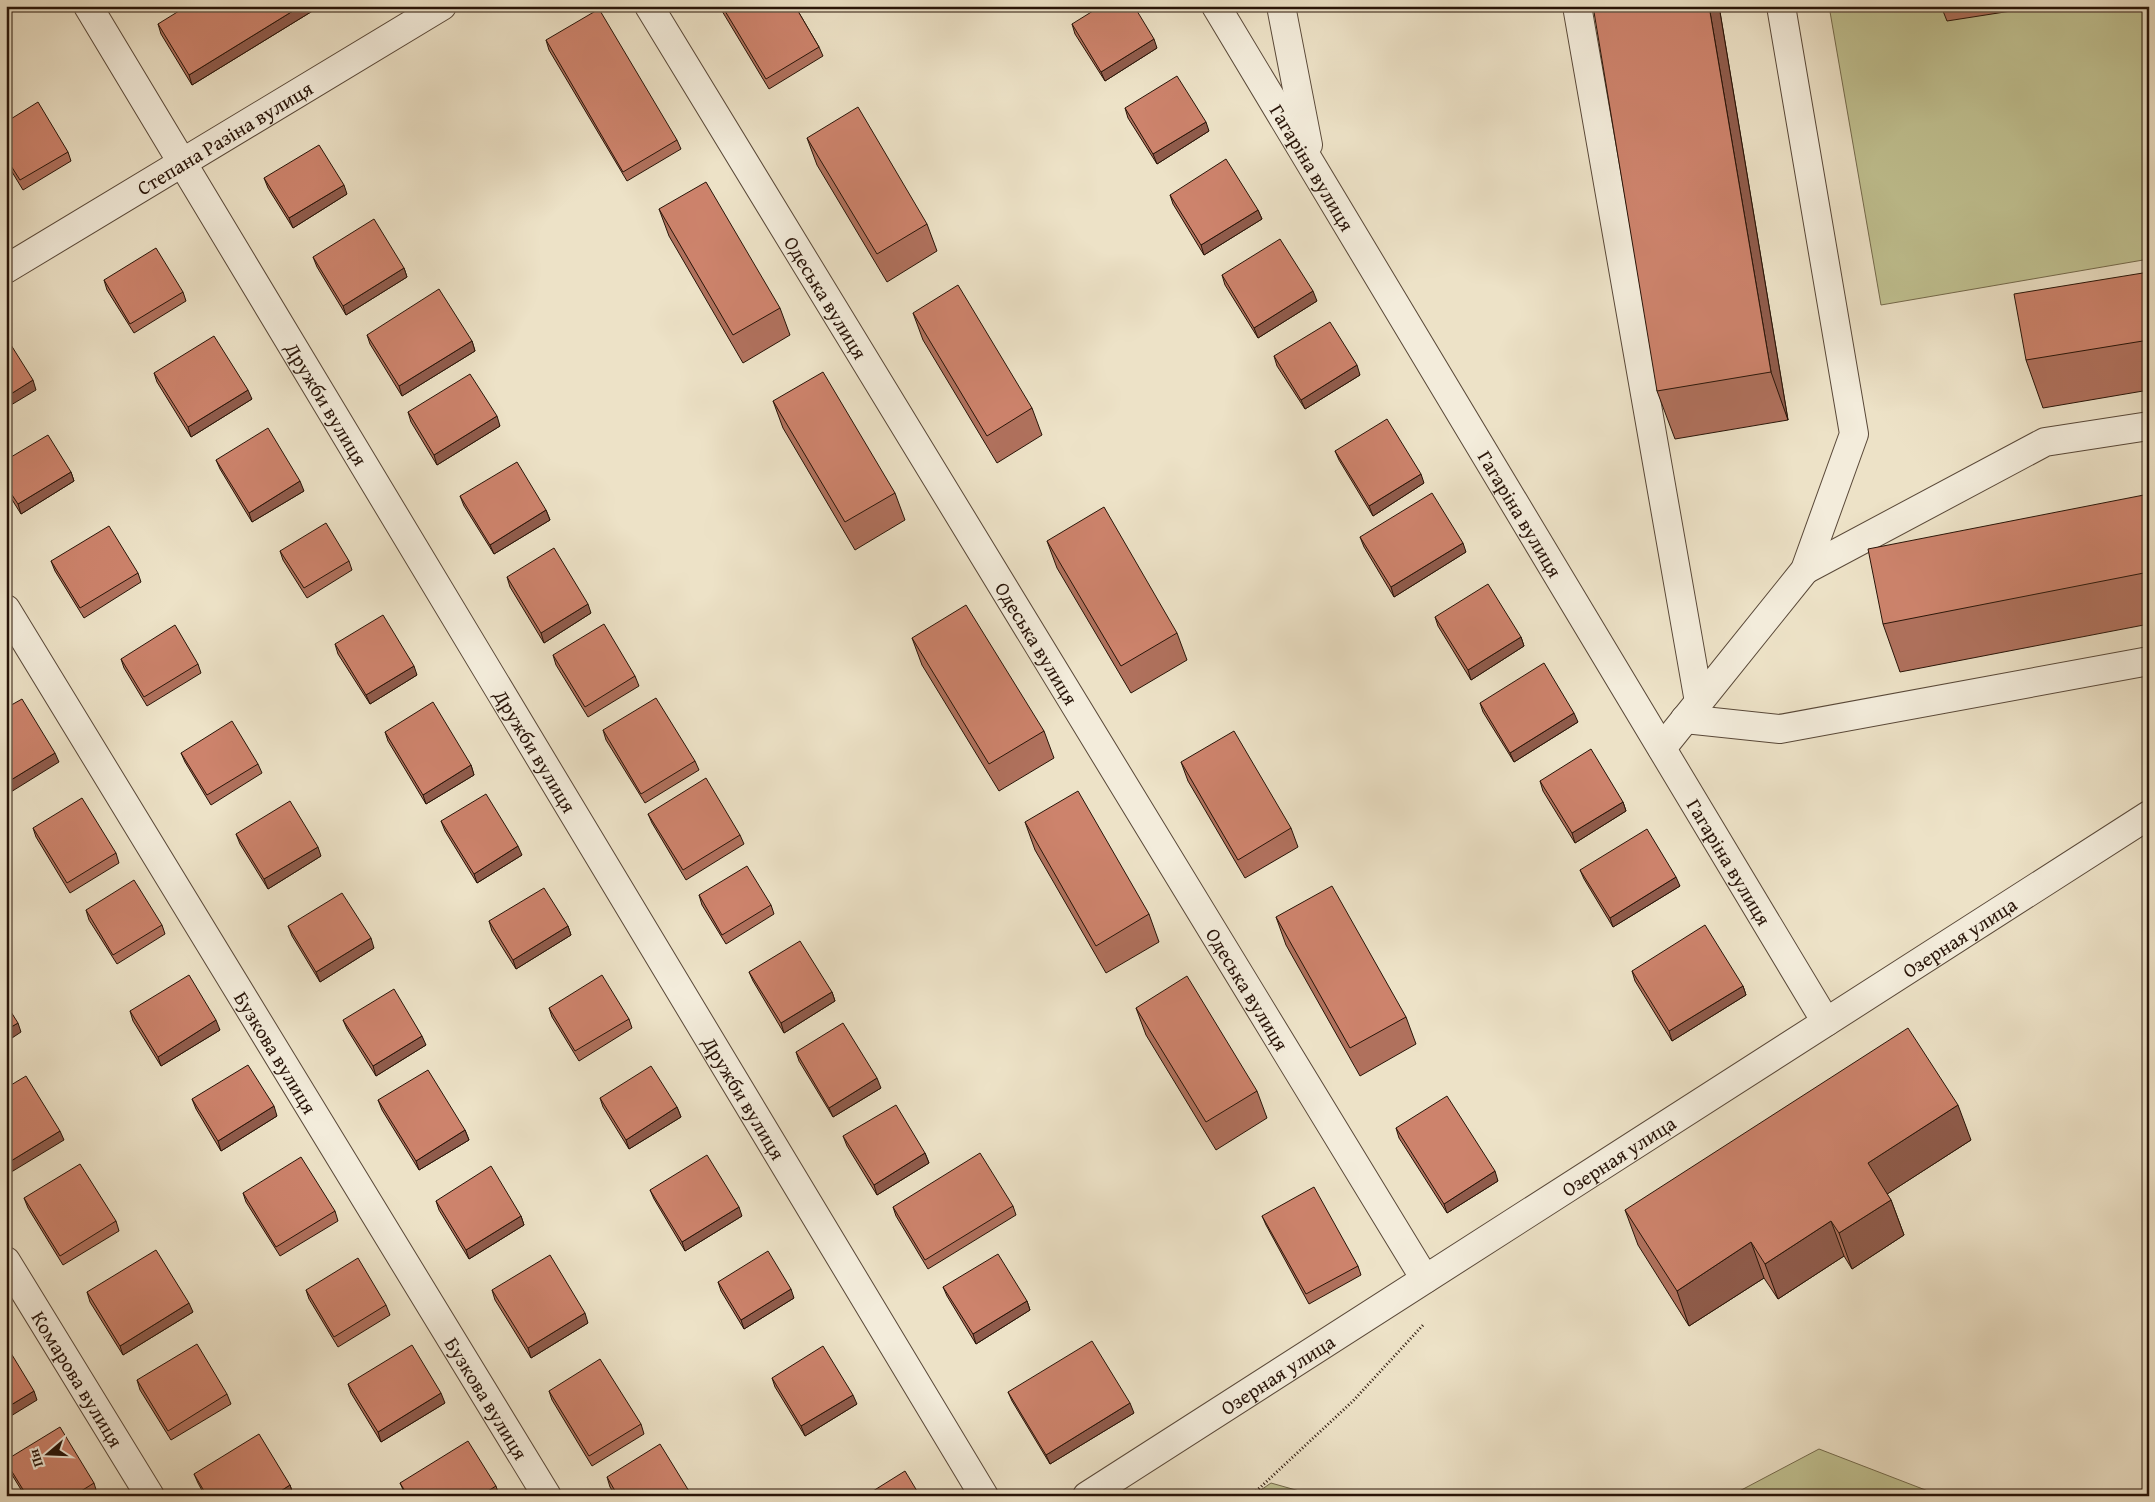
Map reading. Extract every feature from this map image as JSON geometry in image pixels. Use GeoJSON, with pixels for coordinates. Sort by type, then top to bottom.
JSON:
{"type":"FeatureCollection","features":[{"type":"Feature","properties":{"kind":"street","name":"Дружби вулиця"},"geometry":{"type":"LineString","coordinates":[[88,6],[984,1496]]}},
{"type":"Feature","properties":{"kind":"street","name":"Степана Разіна вулиця"},"geometry":{"type":"LineString","coordinates":[[6,269],[442,6]]}},
{"type":"Feature","properties":{"kind":"street","name":"Одеська вулиця"},"geometry":{"type":"LineString","coordinates":[[649,6],[1425,1279]]}},
{"type":"Feature","properties":{"kind":"street","name":"Гагаріна вулиця"},"geometry":{"type":"LineString","coordinates":[[1216,6],[1826,1022]]}},
{"type":"Feature","properties":{"kind":"street"},"geometry":{"type":"LineString","coordinates":[[1281,6],[1311,164]]}},
{"type":"Feature","properties":{"kind":"street"},"geometry":{"type":"LineString","coordinates":[[1577,6],[1692,710]]}},
{"type":"Feature","properties":{"kind":"street"},"geometry":{"type":"LineString","coordinates":[[1662,748],[1805,570],[1854,434],[1781,6]]}},
{"type":"Feature","properties":{"kind":"street"},"geometry":{"type":"LineString","coordinates":[[1805,570],[2045,442],[2149,426]]}},
{"type":"Feature","properties":{"kind":"street","name":"Бузкова вулиця"},"geometry":{"type":"LineString","coordinates":[[6,609],[547,1496]]}},
{"type":"Feature","properties":{"kind":"street"},"geometry":{"type":"LineString","coordinates":[[1692,710],[1780,730],[2149,661]]}},
{"type":"Feature","properties":{"kind":"street","name":"Озерная улица"},"geometry":{"type":"LineString","coordinates":[[1087,1496],[2149,815]]}},
{"type":"Feature","properties":{"kind":"street","name":"Комарова вулиця"},"geometry":{"type":"LineString","coordinates":[[6,1261],[150,1496]]}},
{"type":"Feature","properties":{"kind":"path"},"geometry":{"type":"LineString","coordinates":[[1251,1496],[1353,1401],[1432,1316],[1425,1279]]}},
{"type":"Feature","properties":{"kind":"green space"},"geometry":{"type":"Polygon","coordinates":[[[1829,6],[2149,6],[2149,259],[1881,305],[1829,6]]]}},
{"type":"Feature","properties":{"kind":"green space"},"geometry":{"type":"Polygon","coordinates":[[[1819,1449],[1941,1496],[1730,1496],[1819,1449]]]}},
{"type":"Feature","properties":{"kind":"green space"},"geometry":{"type":"Polygon","coordinates":[[[1271,1483],[1317,1496],[1252,1496],[1271,1483]]]}},
{"type":"Feature","properties":{"kind":"building"},"geometry":{"type":"Polygon","coordinates":[[[187,6],[301,6],[189,75],[158,24],[187,6]]]}},
{"type":"Feature","properties":{"kind":"building"},"geometry":{"type":"Polygon","coordinates":[[[722,6],[795,6],[819,47],[766,79],[722,6]]]}},
{"type":"Feature","properties":{"kind":"building"},"geometry":{"type":"Polygon","coordinates":[[[1101,6],[1134,6],[1154,39],[1101,72],[1072,24],[1101,6]]]}},
{"type":"Feature","properties":{"kind":"building"},"geometry":{"type":"Polygon","coordinates":[[[1593,6],[1709,6],[1771,372],[1657,391],[1593,6]]]}},
{"type":"Feature","properties":{"kind":"building"},"geometry":{"type":"Polygon","coordinates":[[[599,9],[677,140],[623,172],[546,40],[599,9]]]}},
{"type":"Feature","properties":{"kind":"building"},"geometry":{"type":"Polygon","coordinates":[[[1177,76],[1206,122],[1153,154],[1125,108],[1177,76]]]}},
{"type":"Feature","properties":{"kind":"building"},"geometry":{"type":"Polygon","coordinates":[[[38,102],[68,152],[20,180],[6,158],[6,122],[38,102]]]}},
{"type":"Feature","properties":{"kind":"building"},"geometry":{"type":"Polygon","coordinates":[[[858,107],[927,224],[877,254],[807,138],[858,107]]]}},
{"type":"Feature","properties":{"kind":"building"},"geometry":{"type":"Polygon","coordinates":[[[319,145],[344,185],[289,218],[264,178],[319,145]]]}},
{"type":"Feature","properties":{"kind":"building"},"geometry":{"type":"Polygon","coordinates":[[[1226,159],[1258,210],[1201,245],[1170,195],[1226,159]]]}},
{"type":"Feature","properties":{"kind":"building"},"geometry":{"type":"Polygon","coordinates":[[[706,182],[780,308],[733,335],[659,209],[706,182]]]}},
{"type":"Feature","properties":{"kind":"building"},"geometry":{"type":"Polygon","coordinates":[[[374,219],[404,268],[343,306],[313,257],[374,219]]]}},
{"type":"Feature","properties":{"kind":"building"},"geometry":{"type":"Polygon","coordinates":[[[1280,239],[1313,291],[1254,328],[1222,275],[1280,239]]]}},
{"type":"Feature","properties":{"kind":"building"},"geometry":{"type":"Polygon","coordinates":[[[156,248],[183,292],[130,324],[104,280],[156,248]]]}},
{"type":"Feature","properties":{"kind":"building"},"geometry":{"type":"Polygon","coordinates":[[[2149,272],[2149,340],[2026,360],[2014,294],[2149,272]]]}},
{"type":"Feature","properties":{"kind":"building"},"geometry":{"type":"Polygon","coordinates":[[[958,285],[1032,408],[987,436],[913,313],[958,285]]]}},
{"type":"Feature","properties":{"kind":"building"},"geometry":{"type":"Polygon","coordinates":[[[439,289],[472,341],[399,386],[367,335],[439,289]]]}},
{"type":"Feature","properties":{"kind":"building"},"geometry":{"type":"Polygon","coordinates":[[[1330,322],[1357,365],[1301,400],[1274,356],[1330,322]]]}},
{"type":"Feature","properties":{"kind":"building"},"geometry":{"type":"Polygon","coordinates":[[[214,336],[248,390],[188,427],[154,373],[214,336]]]}},
{"type":"Feature","properties":{"kind":"building"},"geometry":{"type":"Polygon","coordinates":[[[6,337],[33,380],[6,397],[6,337]]]}},
{"type":"Feature","properties":{"kind":"building"},"geometry":{"type":"Polygon","coordinates":[[[823,372],[895,493],[845,522],[773,401],[823,372]]]}},
{"type":"Feature","properties":{"kind":"building"},"geometry":{"type":"Polygon","coordinates":[[[470,374],[497,416],[434,455],[408,412],[470,374]]]}},
{"type":"Feature","properties":{"kind":"building"},"geometry":{"type":"Polygon","coordinates":[[[1387,419],[1421,474],[1369,506],[1335,451],[1387,419]]]}},
{"type":"Feature","properties":{"kind":"building"},"geometry":{"type":"Polygon","coordinates":[[[268,428],[300,481],[249,513],[216,460],[268,428]]]}},
{"type":"Feature","properties":{"kind":"building"},"geometry":{"type":"Polygon","coordinates":[[[48,435],[71,472],[18,504],[6,486],[6,460],[48,435]]]}},
{"type":"Feature","properties":{"kind":"building"},"geometry":{"type":"Polygon","coordinates":[[[517,462],[546,510],[490,545],[460,496],[517,462]]]}},
{"type":"Feature","properties":{"kind":"building"},"geometry":{"type":"Polygon","coordinates":[[[1432,493],[1463,543],[1391,587],[1360,537],[1432,493]]]}},
{"type":"Feature","properties":{"kind":"building"},"geometry":{"type":"Polygon","coordinates":[[[2149,494],[2149,572],[1883,624],[1868,549],[2149,494]]]}},
{"type":"Feature","properties":{"kind":"building"},"geometry":{"type":"Polygon","coordinates":[[[1104,507],[1177,633],[1121,666],[1047,541],[1104,507]]]}},
{"type":"Feature","properties":{"kind":"building"},"geometry":{"type":"Polygon","coordinates":[[[326,523],[349,561],[304,588],[280,551],[326,523]]]}},
{"type":"Feature","properties":{"kind":"building"},"geometry":{"type":"Polygon","coordinates":[[[109,526],[138,573],[80,608],[51,561],[109,526]]]}},
{"type":"Feature","properties":{"kind":"building"},"geometry":{"type":"Polygon","coordinates":[[[554,548],[588,604],[541,633],[507,577],[554,548]]]}},
{"type":"Feature","properties":{"kind":"building"},"geometry":{"type":"Polygon","coordinates":[[[1488,584],[1521,637],[1468,670],[1435,617],[1488,584]]]}},
{"type":"Feature","properties":{"kind":"building"},"geometry":{"type":"Polygon","coordinates":[[[966,605],[1044,731],[989,764],[912,638],[966,605]]]}},
{"type":"Feature","properties":{"kind":"building"},"geometry":{"type":"Polygon","coordinates":[[[383,615],[414,666],[366,695],[335,644],[383,615]]]}},
{"type":"Feature","properties":{"kind":"building"},"geometry":{"type":"Polygon","coordinates":[[[604,624],[635,676],[585,707],[553,655],[604,624]]]}},
{"type":"Feature","properties":{"kind":"building"},"geometry":{"type":"Polygon","coordinates":[[[175,625],[198,664],[144,697],[121,659],[175,625]]]}},
{"type":"Feature","properties":{"kind":"building"},"geometry":{"type":"Polygon","coordinates":[[[1544,663],[1574,713],[1510,753],[1480,703],[1544,663]]]}},
{"type":"Feature","properties":{"kind":"building"},"geometry":{"type":"Polygon","coordinates":[[[656,698],[695,761],[641,794],[603,730],[656,698]]]}},
{"type":"Feature","properties":{"kind":"building"},"geometry":{"type":"Polygon","coordinates":[[[22,699],[55,753],[6,783],[6,708],[22,699]]]}},
{"type":"Feature","properties":{"kind":"building"},"geometry":{"type":"Polygon","coordinates":[[[433,702],[471,765],[423,795],[385,732],[433,702]]]}},
{"type":"Feature","properties":{"kind":"building"},"geometry":{"type":"Polygon","coordinates":[[[232,721],[258,764],[207,795],[181,753],[232,721]]]}},
{"type":"Feature","properties":{"kind":"building"},"geometry":{"type":"Polygon","coordinates":[[[1234,731],[1291,828],[1238,860],[1181,762],[1234,731]]]}},
{"type":"Feature","properties":{"kind":"building"},"geometry":{"type":"Polygon","coordinates":[[[1591,749],[1623,802],[1572,833],[1540,781],[1591,749]]]}},
{"type":"Feature","properties":{"kind":"building"},"geometry":{"type":"Polygon","coordinates":[[[706,778],[740,835],[683,870],[648,814],[706,778]]]}},
{"type":"Feature","properties":{"kind":"building"},"geometry":{"type":"Polygon","coordinates":[[[1078,791],[1149,914],[1096,946],[1025,822],[1078,791]]]}},
{"type":"Feature","properties":{"kind":"building"},"geometry":{"type":"Polygon","coordinates":[[[486,794],[518,846],[474,874],[441,821],[486,794]]]}},
{"type":"Feature","properties":{"kind":"building"},"geometry":{"type":"Polygon","coordinates":[[[82,798],[116,853],[67,883],[33,828],[82,798]]]}},
{"type":"Feature","properties":{"kind":"building"},"geometry":{"type":"Polygon","coordinates":[[[290,801],[318,847],[264,879],[236,834],[290,801]]]}},
{"type":"Feature","properties":{"kind":"building"},"geometry":{"type":"Polygon","coordinates":[[[1647,829],[1676,877],[1610,918],[1580,870],[1647,829]]]}},
{"type":"Feature","properties":{"kind":"building"},"geometry":{"type":"Polygon","coordinates":[[[747,866],[771,905],[722,935],[699,895],[747,866]]]}},
{"type":"Feature","properties":{"kind":"building"},"geometry":{"type":"Polygon","coordinates":[[[134,880],[162,925],[113,955],[86,910],[134,880]]]}},
{"type":"Feature","properties":{"kind":"building"},"geometry":{"type":"Polygon","coordinates":[[[1332,886],[1406,1017],[1350,1048],[1276,917],[1332,886]]]}},
{"type":"Feature","properties":{"kind":"building"},"geometry":{"type":"Polygon","coordinates":[[[544,888],[568,926],[513,960],[489,921],[544,888]]]}},
{"type":"Feature","properties":{"kind":"building"},"geometry":{"type":"Polygon","coordinates":[[[342,893],[371,938],[316,972],[288,926],[342,893]]]}},
{"type":"Feature","properties":{"kind":"building"},"geometry":{"type":"Polygon","coordinates":[[[1705,925],[1743,986],[1669,1031],[1632,971],[1705,925]]]}},
{"type":"Feature","properties":{"kind":"building"},"geometry":{"type":"Polygon","coordinates":[[[800,941],[832,992],[781,1023],[749,972],[800,941]]]}},
{"type":"Feature","properties":{"kind":"building"},"geometry":{"type":"Polygon","coordinates":[[[189,975],[216,1020],[158,1057],[130,1011],[189,975]]]}},
{"type":"Feature","properties":{"kind":"building"},"geometry":{"type":"Polygon","coordinates":[[[602,975],[629,1019],[575,1051],[549,1008],[602,975]]]}},
{"type":"Feature","properties":{"kind":"building"},"geometry":{"type":"Polygon","coordinates":[[[1187,976],[1257,1091],[1206,1122],[1136,1008],[1187,976]]]}},
{"type":"Feature","properties":{"kind":"building"},"geometry":{"type":"Polygon","coordinates":[[[394,989],[422,1036],[373,1066],[343,1020],[394,989]]]}},
{"type":"Feature","properties":{"kind":"building"},"geometry":{"type":"Polygon","coordinates":[[[6,1004],[18,1023],[6,1030],[6,1004]]]}},
{"type":"Feature","properties":{"kind":"building"},"geometry":{"type":"Polygon","coordinates":[[[843,1023],[877,1078],[829,1108],[796,1052],[843,1023]]]}},
{"type":"Feature","properties":{"kind":"building"},"geometry":{"type":"Polygon","coordinates":[[[1908,1028],[1958,1105],[1868,1163],[1891,1200],[1839,1233],[1831,1221],[1765,1264],[1751,1242],[1677,1291],[1625,1210],[1908,1028]]]}},
{"type":"Feature","properties":{"kind":"building"},"geometry":{"type":"Polygon","coordinates":[[[248,1065],[274,1106],[218,1141],[192,1099],[248,1065]]]}},
{"type":"Feature","properties":{"kind":"building"},"geometry":{"type":"Polygon","coordinates":[[[651,1066],[677,1107],[626,1140],[600,1098],[651,1066]]]}},
{"type":"Feature","properties":{"kind":"building"},"geometry":{"type":"Polygon","coordinates":[[[428,1070],[465,1130],[416,1161],[378,1100],[428,1070]]]}},
{"type":"Feature","properties":{"kind":"building"},"geometry":{"type":"Polygon","coordinates":[[[26,1076],[60,1131],[6,1164],[6,1088],[26,1076]]]}},
{"type":"Feature","properties":{"kind":"building"},"geometry":{"type":"Polygon","coordinates":[[[1447,1096],[1495,1171],[1444,1204],[1396,1128],[1447,1096]]]}},
{"type":"Feature","properties":{"kind":"building"},"geometry":{"type":"Polygon","coordinates":[[[896,1105],[925,1153],[874,1185],[843,1136],[896,1105]]]}},
{"type":"Feature","properties":{"kind":"building"},"geometry":{"type":"Polygon","coordinates":[[[980,1153],[1013,1206],[925,1260],[893,1207],[980,1153]]]}},
{"type":"Feature","properties":{"kind":"building"},"geometry":{"type":"Polygon","coordinates":[[[707,1155],[739,1207],[682,1242],[650,1190],[707,1155]]]}},
{"type":"Feature","properties":{"kind":"building"},"geometry":{"type":"Polygon","coordinates":[[[301,1157],[335,1211],[276,1247],[243,1193],[301,1157]]]}},
{"type":"Feature","properties":{"kind":"building"},"geometry":{"type":"Polygon","coordinates":[[[80,1164],[116,1221],[60,1256],[24,1198],[80,1164]]]}},
{"type":"Feature","properties":{"kind":"building"},"geometry":{"type":"Polygon","coordinates":[[[491,1166],[521,1216],[466,1250],[436,1201],[491,1166]]]}},
{"type":"Feature","properties":{"kind":"building"},"geometry":{"type":"Polygon","coordinates":[[[1314,1187],[1358,1266],[1306,1294],[1262,1216],[1314,1187]]]}},
{"type":"Feature","properties":{"kind":"building"},"geometry":{"type":"Polygon","coordinates":[[[156,1250],[189,1303],[120,1346],[87,1292],[156,1250]]]}},
{"type":"Feature","properties":{"kind":"building"},"geometry":{"type":"Polygon","coordinates":[[[768,1251],[791,1289],[741,1320],[718,1282],[768,1251]]]}},
{"type":"Feature","properties":{"kind":"building"},"geometry":{"type":"Polygon","coordinates":[[[998,1254],[1027,1301],[973,1334],[943,1287],[998,1254]]]}},
{"type":"Feature","properties":{"kind":"building"},"geometry":{"type":"Polygon","coordinates":[[[550,1255],[585,1313],[528,1348],[492,1290],[550,1255]]]}},
{"type":"Feature","properties":{"kind":"building"},"geometry":{"type":"Polygon","coordinates":[[[358,1258],[386,1305],[334,1337],[306,1290],[358,1258]]]}},
{"type":"Feature","properties":{"kind":"building"},"geometry":{"type":"Polygon","coordinates":[[[1092,1341],[1130,1403],[1046,1455],[1008,1392],[1092,1341]]]}},
{"type":"Feature","properties":{"kind":"building"},"geometry":{"type":"Polygon","coordinates":[[[197,1344],[227,1394],[168,1431],[137,1380],[197,1344]]]}},
{"type":"Feature","properties":{"kind":"building"},"geometry":{"type":"Polygon","coordinates":[[[6,1345],[34,1391],[6,1408],[6,1345]]]}},
{"type":"Feature","properties":{"kind":"building"},"geometry":{"type":"Polygon","coordinates":[[[412,1345],[441,1393],[378,1432],[348,1384],[412,1345]]]}},
{"type":"Feature","properties":{"kind":"building"},"geometry":{"type":"Polygon","coordinates":[[[823,1346],[853,1395],[801,1426],[772,1378],[823,1346]]]}},
{"type":"Feature","properties":{"kind":"building"},"geometry":{"type":"Polygon","coordinates":[[[600,1359],[641,1424],[589,1456],[549,1391],[600,1359]]]}},
{"type":"Feature","properties":{"kind":"building"},"geometry":{"type":"Polygon","coordinates":[[[60,1427],[94,1483],[73,1496],[27,1496],[6,1460],[60,1427]]]}},
{"type":"Feature","properties":{"kind":"building"},"geometry":{"type":"Polygon","coordinates":[[[259,1434],[290,1485],[273,1496],[207,1496],[194,1474],[259,1434]]]}},
{"type":"Feature","properties":{"kind":"building"},"geometry":{"type":"Polygon","coordinates":[[[468,1441],[496,1486],[480,1496],[408,1496],[400,1483],[468,1441]]]}},
{"type":"Feature","properties":{"kind":"building"},"geometry":{"type":"Polygon","coordinates":[[[660,1444],[692,1496],[618,1496],[607,1477],[660,1444]]]}},
{"type":"Feature","properties":{"kind":"building"},"geometry":{"type":"Polygon","coordinates":[[[905,1471],[920,1496],[865,1496],[905,1471]]]}}]}
